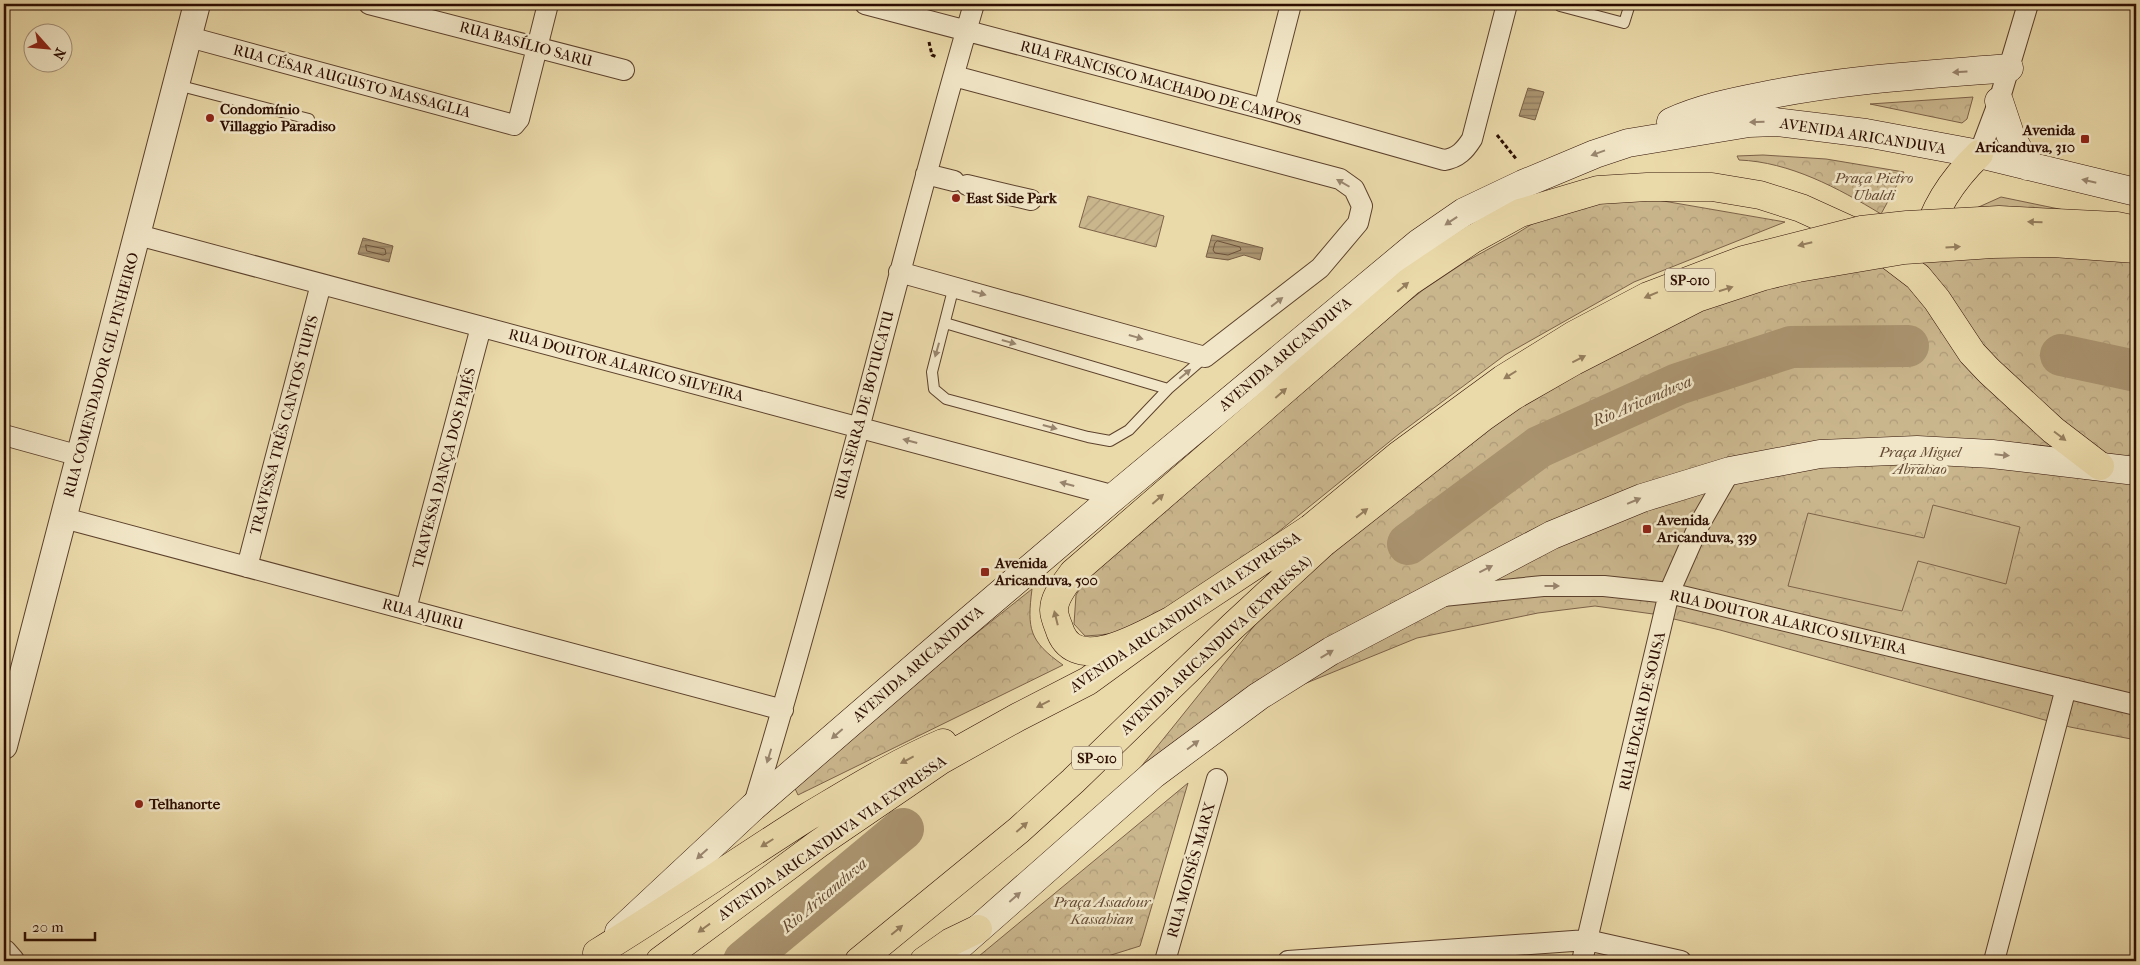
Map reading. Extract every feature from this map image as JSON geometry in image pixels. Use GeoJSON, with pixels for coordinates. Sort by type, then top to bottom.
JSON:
{"type":"FeatureCollection","features":[{"type":"Feature","properties":{"kind":"highway"},"geometry":{"type":"LineString","coordinates":[[1918,277],[1927,236],[1937,210],[1956,180],[1979,154]]}},
{"type":"Feature","properties":{"kind":"highway"},"geometry":{"type":"LineString","coordinates":[[1172,620],[1121,646],[1085,652],[1070,647],[1060,632],[1054,610],[1060,592],[1073,573],[1401,288],[1473,239],[1520,213],[1598,190],[1647,187],[1712,187],[1760,195],[1802,208],[1867,238],[1918,277],[1937,300],[1972,353],[1989,372],[2052,430],[2100,466]]}},
{"type":"Feature","properties":{"kind":"highway","name":"SP-010"},"geometry":{"type":"LineString","coordinates":[[1317,536],[1399,455],[1503,379],[1566,340],[1648,296],[1743,260],[1861,230],[1907,225],[1999,220],[2117,226],[2136,230]]}},
{"type":"Feature","properties":{"kind":"highway","name":"SP-010"},"geometry":{"type":"LineString","coordinates":[[1317,536],[1513,396],[1574,361],[1697,298],[1764,276],[1798,268],[1904,250],[1992,244],[2052,243],[2136,248]]}},
{"type":"Feature","properties":{"kind":"highway","name":"AVENIDA ARICANDUVA VIA EXPRESSA"},"geometry":{"type":"LineString","coordinates":[[660,961],[818,844],[942,760],[1018,717],[1088,681],[1172,620],[1317,536]]}},
{"type":"Feature","properties":{"kind":"highway","name":"AVENIDA ARICANDUVA (EXPRESSA)"},"geometry":{"type":"LineString","coordinates":[[860,961],[1019,830],[1073,781],[1233,626],[1317,536]]}},
{"type":"Feature","properties":{"kind":"highway"},"geometry":{"type":"LineString","coordinates":[[592,957],[763,845],[858,786],[921,753],[960,736],[1018,717]]}},
{"type":"Feature","properties":{"kind":"highway"},"geometry":{"type":"LineString","coordinates":[[924,961],[951,942],[978,929]]}},
{"type":"Feature","properties":{"kind":"main road"},"geometry":{"type":"LineString","coordinates":[[1628,143],[1678,119],[1713,108],[1814,85],[1900,75],[2009,68]]}},
{"type":"Feature","properties":{"kind":"main road"},"geometry":{"type":"LineString","coordinates":[[1998,101],[2010,134],[2027,166]]}},
{"type":"Feature","properties":{"kind":"main road","name":"AVENIDA ARICANDUVA"},"geometry":{"type":"LineString","coordinates":[[592,957],[753,807],[1114,496],[1419,243],[1464,212],[1515,188],[1628,143],[1749,122],[1776,122],[1866,133],[1979,154],[2136,192]]}},
{"type":"Feature","properties":{"kind":"main road"},"geometry":{"type":"LineString","coordinates":[[941,961],[1154,774],[1259,696],[1331,652],[1434,596],[1552,535],[1642,498],[1730,471],[1820,454],[1917,450],[1992,454],[2136,471]]}},
{"type":"Feature","properties":{"kind":"street","name":"RUA COMENDADOR GIL PINHEIRO"},"geometry":{"type":"LineString","coordinates":[[4,746],[197,4]]}},
{"type":"Feature","properties":{"kind":"street","name":"RUA BASÍLIO SARU"},"geometry":{"type":"LineString","coordinates":[[369,4],[624,70]]}},
{"type":"Feature","properties":{"kind":"street"},"geometry":{"type":"LineString","coordinates":[[536,47],[548,4]]}},
{"type":"Feature","properties":{"kind":"street","name":"RUA FRANCISCO MACHADO DE CAMPOS"},"geometry":{"type":"LineString","coordinates":[[864,4],[1264,109],[1444,160],[1456,157],[1472,139],[1507,4]]}},
{"type":"Feature","properties":{"kind":"street","name":"RUA SERRA DE BOTUCATU"},"geometry":{"type":"LineString","coordinates":[[753,807],[783,710],[859,428],[898,272],[974,4]]}},
{"type":"Feature","properties":{"kind":"street"},"geometry":{"type":"LineString","coordinates":[[1264,109],[1292,4]]}},
{"type":"Feature","properties":{"kind":"street"},"geometry":{"type":"LineString","coordinates":[[1979,154],[2009,68],[2028,4]]}},
{"type":"Feature","properties":{"kind":"street","name":"RUA CÉSAR AUGUSTO MASSAGLIA"},"geometry":{"type":"LineString","coordinates":[[189,38],[516,124],[519,119],[536,47]]}},
{"type":"Feature","properties":{"kind":"street"},"geometry":{"type":"LineString","coordinates":[[898,272],[1206,357],[1320,268],[1358,223],[1362,206],[1354,189],[1340,180],[954,76]]}},
{"type":"Feature","properties":{"kind":"street"},"geometry":{"type":"LineString","coordinates":[[926,174],[1031,200]]}},
{"type":"Feature","properties":{"kind":"street","name":"RUA DOUTOR ALARICO SILVEIRA"},"geometry":{"type":"LineString","coordinates":[[138,235],[1114,496]]}},
{"type":"Feature","properties":{"kind":"street","name":"TRAVESSA TRÊS CANTOS TUPIS"},"geometry":{"type":"LineString","coordinates":[[246,567],[320,284]]}},
{"type":"Feature","properties":{"kind":"street","name":"TRAVESSA DANÇA DOS PAJÉS"},"geometry":{"type":"LineString","coordinates":[[406,609],[481,326]]}},
{"type":"Feature","properties":{"kind":"street"},"geometry":{"type":"LineString","coordinates":[[4,436],[80,456]]}},
{"type":"Feature","properties":{"kind":"street","name":"RUA EDGAR DE SOUSA"},"geometry":{"type":"LineString","coordinates":[[1582,961],[1669,593],[1699,525],[1730,471]]}},
{"type":"Feature","properties":{"kind":"street","name":"RUA AJURU"},"geometry":{"type":"LineString","coordinates":[[64,518],[783,710]]}},
{"type":"Feature","properties":{"kind":"street","name":"RUA DOUTOR ALARICO SILVEIRA"},"geometry":{"type":"LineString","coordinates":[[1434,596],[1543,586],[1604,586],[1669,593],[2136,705]]}},
{"type":"Feature","properties":{"kind":"street"},"geometry":{"type":"LineString","coordinates":[[1994,961],[2066,688]]}},
{"type":"Feature","properties":{"kind":"street","name":"RUA MOISÉS MARX"},"geometry":{"type":"LineString","coordinates":[[1165,961],[1217,778]]}},
{"type":"Feature","properties":{"kind":"street"},"geometry":{"type":"LineString","coordinates":[[1288,961],[1587,940],[1681,961]]}},
{"type":"Feature","properties":{"kind":"street"},"geometry":{"type":"LineString","coordinates":[[4,953],[10,961]]}},
{"type":"Feature","properties":{"kind":"lane"},"geometry":{"type":"LineString","coordinates":[[1561,4],[1560,6],[1624,23],[1630,4]]}},
{"type":"Feature","properties":{"kind":"lane"},"geometry":{"type":"LineString","coordinates":[[177,84],[309,119]]}},
{"type":"Feature","properties":{"kind":"lane"},"geometry":{"type":"LineString","coordinates":[[954,286],[932,372],[934,389],[946,399],[1088,437],[1110,440],[1129,430],[1168,389],[1206,357]]}},
{"type":"Feature","properties":{"kind":"lane"},"geometry":{"type":"LineString","coordinates":[[945,323],[1168,389]]}},
{"type":"Feature","properties":{"kind":"path"},"geometry":{"type":"LineString","coordinates":[[928,39],[932,55],[941,58]]}},
{"type":"Feature","properties":{"kind":"path"},"geometry":{"type":"LineString","coordinates":[[1497,135],[1513,156]]}},
{"type":"Feature","properties":{"kind":"green space"},"geometry":{"type":"Polygon","coordinates":[[[1973,97],[1967,119],[1962,123],[1870,104],[1973,97]]]}},
{"type":"Feature","properties":{"kind":"green space","name":"Praça Pietro Ubaldi"},"geometry":{"type":"Polygon","coordinates":[[[1763,155],[1826,159],[1904,172],[1881,214],[1813,178],[1777,166],[1739,160],[1737,156],[1763,155]]]}},
{"type":"Feature","properties":{"kind":"green space"},"geometry":{"type":"Polygon","coordinates":[[[1617,193],[1785,222],[1634,282],[1505,355],[1399,434],[1272,537],[1157,617],[1113,634],[1085,636],[1074,624],[1076,595],[1088,576],[1385,320],[1423,290],[1465,262],[1548,214],[1617,193]]]}},
{"type":"Feature","properties":{"kind":"green space"},"geometry":{"type":"Polygon","coordinates":[[[1088,196],[1164,216],[1156,247],[1079,227],[1088,196]]]}},
{"type":"Feature","properties":{"kind":"green space","name":"Praça Miguel Abrahao"},"geometry":{"type":"Polygon","coordinates":[[[2001,197],[2136,225],[2136,740],[2070,727],[1720,630],[1653,614],[1595,606],[1538,613],[1417,638],[1272,697],[1078,845],[1341,518],[1502,393],[1788,256],[1972,210],[2001,197]]]}},
{"type":"Feature","properties":{"kind":"green space"},"geometry":{"type":"Polygon","coordinates":[[[1933,505],[2020,527],[2006,584],[1918,561],[1902,611],[1788,586],[1808,513],[1924,538],[1933,505]]]}},
{"type":"Feature","properties":{"kind":"green space"},"geometry":{"type":"Polygon","coordinates":[[[1032,589],[1030,614],[1033,633],[1043,649],[1063,665],[798,795],[792,782],[1032,589]]]}},
{"type":"Feature","properties":{"kind":"green space","name":"Praça Assadour Kassabian"},"geometry":{"type":"Polygon","coordinates":[[[1188,783],[1140,946],[1092,961],[973,961],[1188,783]]]}},
{"type":"Feature","properties":{"kind":"water"},"geometry":{"type":"Polygon","coordinates":[[[1528,88],[1544,92],[1535,120],[1519,116],[1528,88]]]}},
{"type":"Feature","properties":{"kind":"water"},"geometry":{"type":"Polygon","coordinates":[[[1212,235],[1263,248],[1260,260],[1244,255],[1228,260],[1206,257],[1212,235]]]}},
{"type":"Feature","properties":{"kind":"water"},"geometry":{"type":"Polygon","coordinates":[[[363,238],[393,246],[389,262],[358,254],[363,238]]]}},
{"type":"Feature","properties":{"kind":"waterway","name":"Rio Aricanduva"},"geometry":{"type":"LineString","coordinates":[[1408,544],[1539,447],[1678,384],[1791,347],[1908,346]]}},
{"type":"Feature","properties":{"kind":"waterway","name":"Rio Aricanduva"},"geometry":{"type":"LineString","coordinates":[[2061,355],[2136,371]]}},
{"type":"Feature","properties":{"kind":"waterway","name":"Rio Aricanduva"},"geometry":{"type":"LineString","coordinates":[[744,961],[903,829]]}},
{"type":"Feature","properties":{"kind":"place","name":"Condomínio Villaggio Paradiso"},"geometry":{"type":"Point","coordinates":[210,118]}},
{"type":"Feature","properties":{"kind":"place","name":"Avenida Aricanduva, 310"},"geometry":{"type":"Point","coordinates":[2085,139]}},
{"type":"Feature","properties":{"kind":"place","name":"East Side Park"},"geometry":{"type":"Point","coordinates":[956,198]}},
{"type":"Feature","properties":{"kind":"place","name":"Avenida Aricanduva, 339"},"geometry":{"type":"Point","coordinates":[1647,529]}},
{"type":"Feature","properties":{"kind":"place","name":"Avenida Aricanduva, 500"},"geometry":{"type":"Point","coordinates":[985,572]}},
{"type":"Feature","properties":{"kind":"place","name":"Telhanorte"},"geometry":{"type":"Point","coordinates":[139,804]}}]}
